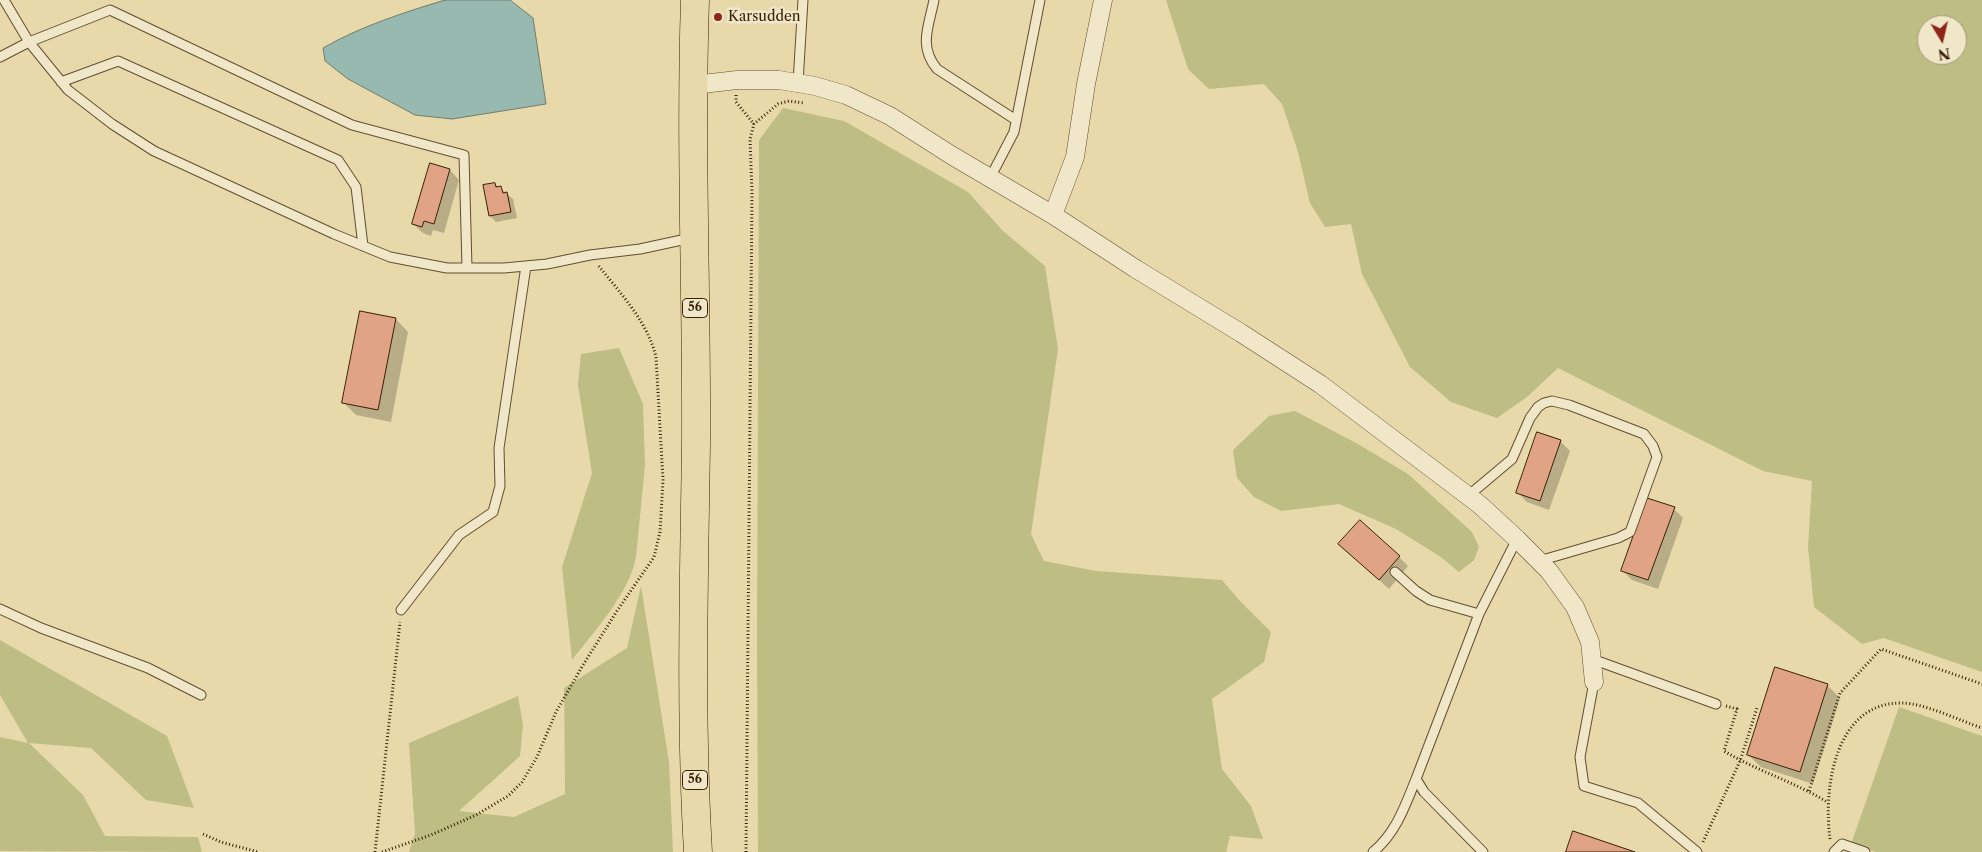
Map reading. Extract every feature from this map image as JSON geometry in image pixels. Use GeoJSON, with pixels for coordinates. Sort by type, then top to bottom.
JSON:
{"type":"FeatureCollection","features":[{"type":"Feature","properties":{"kind":"highway","name":"56"},"geometry":{"type":"LineString","coordinates":[[695,0],[694,238],[696,444],[692,617],[694,764],[698,852]]}},
{"type":"Feature","properties":{"kind":"street"},"geometry":{"type":"LineString","coordinates":[[1053,215],[1075,157],[1086,84],[1102,0]]}},
{"type":"Feature","properties":{"kind":"street"},"geometry":{"type":"LineString","coordinates":[[694,86],[737,80],[779,80],[815,86],[846,95],[890,116],[951,155],[1053,215],[1320,384],[1468,496],[1539,561],[1575,607],[1590,642],[1594,682]]}},
{"type":"Feature","properties":{"kind":"lane"},"geometry":{"type":"LineString","coordinates":[[4,0],[29,42],[61,82],[68,90],[112,124],[154,151],[390,257],[447,268],[526,266],[694,238]]}},
{"type":"Feature","properties":{"kind":"lane"},"geometry":{"type":"LineString","coordinates":[[798,83],[803,0]]}},
{"type":"Feature","properties":{"kind":"lane"},"geometry":{"type":"LineString","coordinates":[[934,0],[925,42],[930,61],[937,69],[1016,120]]}},
{"type":"Feature","properties":{"kind":"lane"},"geometry":{"type":"LineString","coordinates":[[990,178],[1014,132],[1040,0]]}},
{"type":"Feature","properties":{"kind":"lane"},"geometry":{"type":"LineString","coordinates":[[0,57],[29,42],[110,10],[352,125],[464,155],[467,268]]}},
{"type":"Feature","properties":{"kind":"lane"},"geometry":{"type":"LineString","coordinates":[[61,82],[118,61],[338,160],[356,187],[363,246]]}},
{"type":"Feature","properties":{"kind":"lane"},"geometry":{"type":"LineString","coordinates":[[401,610],[459,534],[494,512],[500,486],[499,448],[526,266]]}},
{"type":"Feature","properties":{"kind":"lane"},"geometry":{"type":"LineString","coordinates":[[1468,496],[1512,459],[1530,418],[1544,402],[1552,401],[1569,405],[1644,434],[1653,446],[1657,457],[1630,532],[1618,538],[1539,561]]}},
{"type":"Feature","properties":{"kind":"lane"},"geometry":{"type":"LineString","coordinates":[[1373,852],[1387,839],[1397,824],[1479,614],[1517,539]]}},
{"type":"Feature","properties":{"kind":"lane"},"geometry":{"type":"LineString","coordinates":[[1395,572],[1416,591],[1430,600],[1479,614]]}},
{"type":"Feature","properties":{"kind":"lane"},"geometry":{"type":"LineString","coordinates":[[0,609],[40,628],[148,668],[201,695]]}},
{"type":"Feature","properties":{"kind":"lane"},"geometry":{"type":"LineString","coordinates":[[1592,659],[1716,704]]}},
{"type":"Feature","properties":{"kind":"lane"},"geometry":{"type":"LineString","coordinates":[[1594,682],[1580,757],[1584,786],[1638,804],[1697,852]]}},
{"type":"Feature","properties":{"kind":"lane"},"geometry":{"type":"LineString","coordinates":[[1416,779],[1424,792],[1483,852]]}},
{"type":"Feature","properties":{"kind":"lane"},"geometry":{"type":"LineString","coordinates":[[1832,848],[1842,844],[1865,852]]}},
{"type":"Feature","properties":{"kind":"path"},"geometry":{"type":"LineString","coordinates":[[737,80],[736,102],[754,124]]}},
{"type":"Feature","properties":{"kind":"path"},"geometry":{"type":"LineString","coordinates":[[746,852],[752,202],[750,139],[754,124],[778,104],[789,101],[805,103]]}},
{"type":"Feature","properties":{"kind":"path"},"geometry":{"type":"LineString","coordinates":[[382,852],[431,835],[476,815],[508,796],[522,782],[537,758],[556,712],[583,665],[654,557],[660,532],[663,480],[656,357],[653,344],[646,331],[623,297],[590,255]]}},
{"type":"Feature","properties":{"kind":"path"},"geometry":{"type":"LineString","coordinates":[[375,852],[401,610]]}},
{"type":"Feature","properties":{"kind":"path"},"geometry":{"type":"LineString","coordinates":[[1809,791],[1840,693],[1881,649],[1982,684]]}},
{"type":"Feature","properties":{"kind":"path"},"geometry":{"type":"LineString","coordinates":[[1832,848],[1828,803],[1830,779],[1842,740],[1855,723],[1869,711],[1888,704],[1903,703],[1919,706],[1982,728]]}},
{"type":"Feature","properties":{"kind":"path"},"geometry":{"type":"LineString","coordinates":[[1716,704],[1737,709],[1724,751],[1740,761],[1809,791],[1828,803]]}},
{"type":"Feature","properties":{"kind":"path"},"geometry":{"type":"LineString","coordinates":[[1702,844],[1740,761],[1757,708]]}},
{"type":"Feature","properties":{"kind":"path"},"geometry":{"type":"LineString","coordinates":[[203,834],[221,842],[258,852]]}},
{"type":"Feature","properties":{"kind":"green space"},"geometry":{"type":"Polygon","coordinates":[[[1166,0],[1982,0],[1982,672],[1884,638],[1862,644],[1814,607],[1808,547],[1812,481],[1763,471],[1558,368],[1527,397],[1497,418],[1451,402],[1410,367],[1362,274],[1351,224],[1325,227],[1310,203],[1298,152],[1282,104],[1264,84],[1209,89],[1188,69],[1166,0]]]}},
{"type":"Feature","properties":{"kind":"green space"},"geometry":{"type":"Polygon","coordinates":[[[783,108],[844,121],[968,192],[1003,231],[1045,266],[1058,349],[1031,534],[1044,561],[1096,571],[1222,580],[1271,632],[1264,662],[1212,699],[1222,769],[1251,806],[1263,839],[1230,836],[1226,852],[758,852],[759,140],[783,108]]]}},
{"type":"Feature","properties":{"kind":"green space"},"geometry":{"type":"Polygon","coordinates":[[[619,348],[643,404],[645,465],[636,557],[627,584],[619,598],[572,660],[562,567],[592,473],[578,385],[581,354],[619,348]]]}},
{"type":"Feature","properties":{"kind":"green space"},"geometry":{"type":"Polygon","coordinates":[[[1295,411],[1358,444],[1408,474],[1472,532],[1479,547],[1474,560],[1459,572],[1441,557],[1396,529],[1339,504],[1281,511],[1254,497],[1237,478],[1233,450],[1269,416],[1295,411]]]}},
{"type":"Feature","properties":{"kind":"green space"},"geometry":{"type":"Polygon","coordinates":[[[641,586],[669,762],[673,852],[409,852],[415,833],[409,743],[518,696],[523,725],[520,756],[459,811],[514,817],[565,794],[564,688],[627,648],[641,586]]]}},
{"type":"Feature","properties":{"kind":"green space"},"geometry":{"type":"Polygon","coordinates":[[[0,640],[167,736],[194,808],[146,800],[91,748],[29,743],[83,795],[105,836],[198,837],[202,852],[0,851],[0,737],[28,743],[0,695],[0,640]]]}},
{"type":"Feature","properties":{"kind":"green space"},"geometry":{"type":"Polygon","coordinates":[[[1899,707],[1982,736],[1982,852],[1876,852],[1851,844],[1899,707]]]}},
{"type":"Feature","properties":{"kind":"water"},"geometry":{"type":"Polygon","coordinates":[[[445,0],[510,0],[533,18],[546,104],[452,119],[415,115],[348,79],[325,61],[323,48],[337,40],[382,21],[445,0]]]}},
{"type":"Feature","properties":{"kind":"building"},"geometry":{"type":"Polygon","coordinates":[[[430,163],[450,169],[434,224],[424,221],[422,227],[412,224],[430,163]]]}},
{"type":"Feature","properties":{"kind":"building"},"geometry":{"type":"Polygon","coordinates":[[[495,183],[496,187],[501,186],[503,193],[507,192],[511,212],[489,216],[483,185],[495,183]]]}},
{"type":"Feature","properties":{"kind":"building"},"geometry":{"type":"Polygon","coordinates":[[[360,311],[396,318],[378,410],[342,403],[360,311]]]}},
{"type":"Feature","properties":{"kind":"building"},"geometry":{"type":"Polygon","coordinates":[[[1537,432],[1561,440],[1540,501],[1516,493],[1537,432]]]}},
{"type":"Feature","properties":{"kind":"building"},"geometry":{"type":"Polygon","coordinates":[[[1647,498],[1675,507],[1648,580],[1621,571],[1647,498]]]}},
{"type":"Feature","properties":{"kind":"building"},"geometry":{"type":"Polygon","coordinates":[[[1360,520],[1400,556],[1379,580],[1338,544],[1360,520]]]}},
{"type":"Feature","properties":{"kind":"building"},"geometry":{"type":"Polygon","coordinates":[[[1775,667],[1828,684],[1800,772],[1747,755],[1775,667]]]}},
{"type":"Feature","properties":{"kind":"building"},"geometry":{"type":"Polygon","coordinates":[[[1573,831],[1635,852],[1566,852],[1573,831]]]}},
{"type":"Feature","properties":{"kind":"place","name":"Karsudden"},"geometry":{"type":"Point","coordinates":[718,17]}}]}
